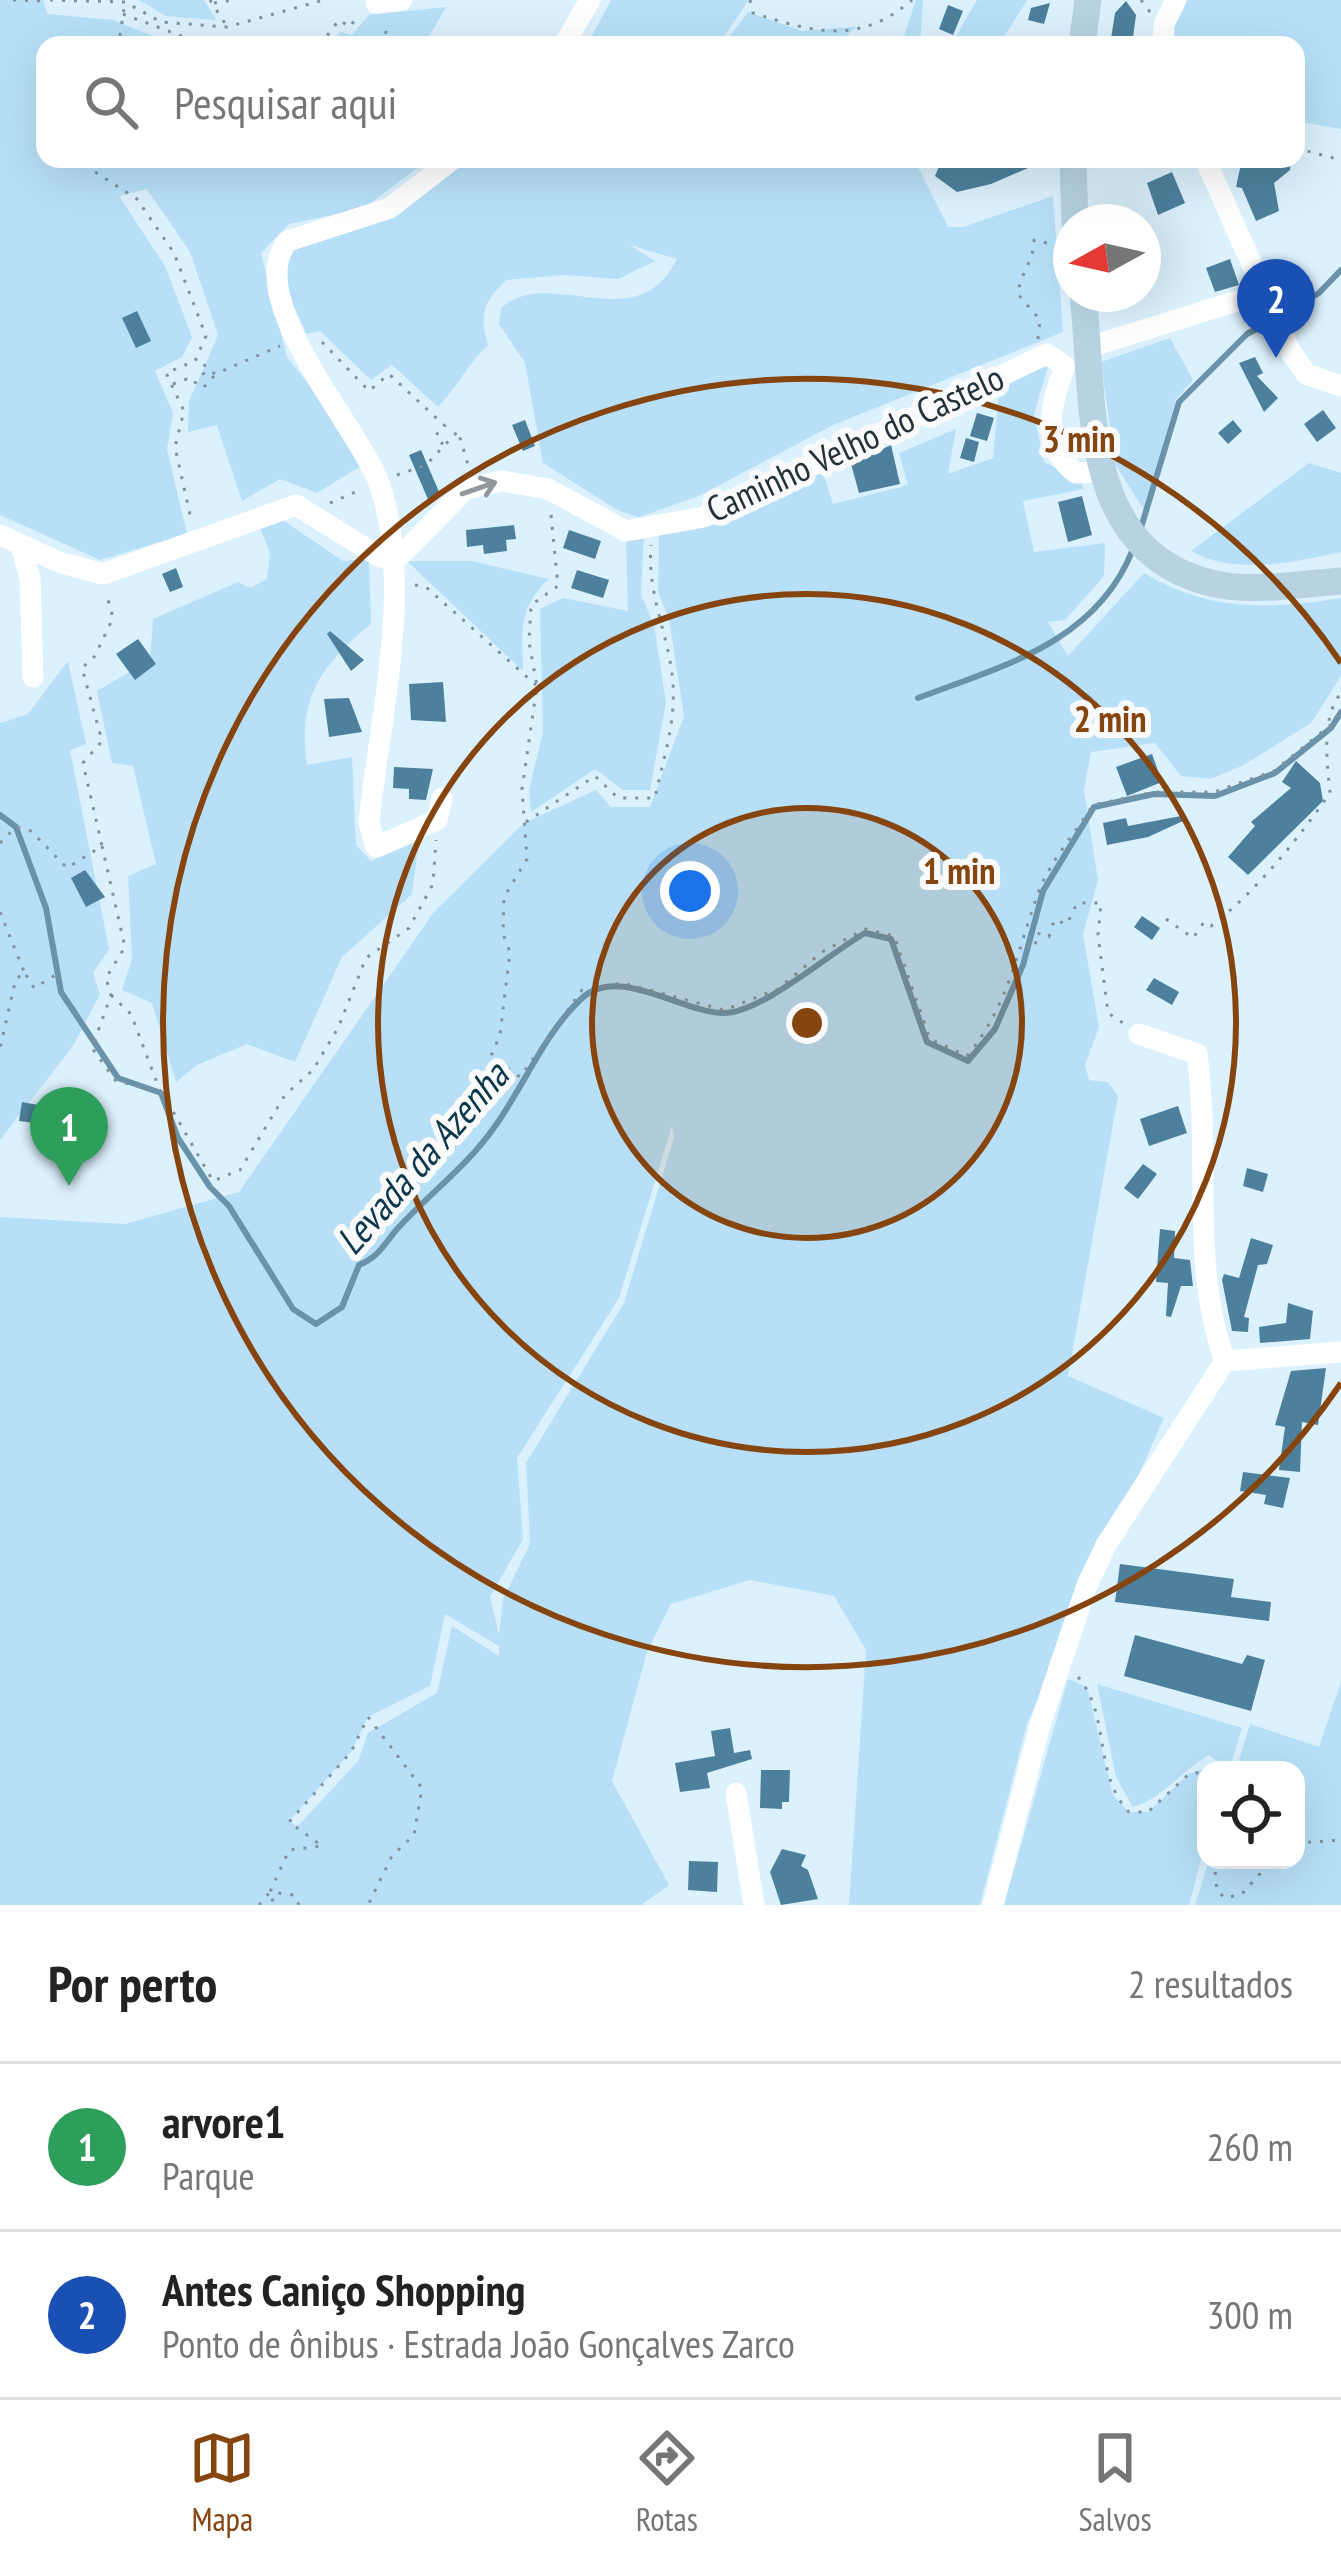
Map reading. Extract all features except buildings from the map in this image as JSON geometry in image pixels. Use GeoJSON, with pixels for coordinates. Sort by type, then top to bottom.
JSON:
{"type":"FeatureCollection","features":[{"type":"Feature","properties":{"kind":"main road"},"geometry":{"type":"LineString","coordinates":[[1083,36],[1088,0]]}},
{"type":"Feature","properties":{"kind":"main road"},"geometry":{"type":"LineString","coordinates":[[1072,168],[1074,204]]}},
{"type":"Feature","properties":{"kind":"main road"},"geometry":{"type":"LineString","coordinates":[[1085,312],[1099,472],[1119,521],[1154,559],[1212,584],[1341,581]]}},
{"type":"Feature","properties":{"kind":"street"},"geometry":{"type":"LineString","coordinates":[[370,4],[401,0]]}},
{"type":"Feature","properties":{"kind":"street"},"geometry":{"type":"LineString","coordinates":[[569,36],[590,0]]}},
{"type":"Feature","properties":{"kind":"street"},"geometry":{"type":"LineString","coordinates":[[1164,36],[1176,0]]}},
{"type":"Feature","properties":{"kind":"street"},"geometry":{"type":"LineString","coordinates":[[440,809],[376,847],[369,823],[394,587],[391,525],[379,481],[298,343],[277,279],[282,248],[299,234],[390,208],[441,168]]}},
{"type":"Feature","properties":{"kind":"street"},"geometry":{"type":"LineString","coordinates":[[1209,168],[1291,352],[1306,374],[1341,386]]}},
{"type":"Feature","properties":{"kind":"street"},"geometry":{"type":"LineString","coordinates":[[1089,347],[1266,292]]}},
{"type":"Feature","properties":{"kind":"street","name":"Caminho Velho do Castelo"},"geometry":{"type":"LineString","coordinates":[[475,485],[502,481],[548,489],[626,531],[704,517],[1047,354],[1065,366],[1050,424],[1052,447],[1076,473],[1099,472]]}},
{"type":"Feature","properties":{"kind":"street"},"geometry":{"type":"LineString","coordinates":[[10,540],[98,574],[284,506],[302,506],[391,559],[401,557],[475,485]]}},
{"type":"Feature","properties":{"kind":"street"},"geometry":{"type":"LineString","coordinates":[[10,540],[29,579],[33,677]]}},
{"type":"Feature","properties":{"kind":"street"},"geometry":{"type":"LineString","coordinates":[[1139,1034],[1197,1054],[1206,1115],[1209,1317],[1225,1361]]}},
{"type":"Feature","properties":{"kind":"street"},"geometry":{"type":"LineString","coordinates":[[1225,1361],[1341,1352]]}},
{"type":"Feature","properties":{"kind":"street"},"geometry":{"type":"LineString","coordinates":[[993,1905],[1040,1725],[1106,1545],[1225,1361]]}},
{"type":"Feature","properties":{"kind":"street"},"geometry":{"type":"LineString","coordinates":[[736,1793],[754,1905]]}},
{"type":"Feature","properties":{"kind":"path"},"geometry":{"type":"LineString","coordinates":[[13,0],[125,2],[161,22],[227,27],[324,0]]}},
{"type":"Feature","properties":{"kind":"path"},"geometry":{"type":"LineString","coordinates":[[227,27],[211,2],[233,0]]}},
{"type":"Feature","properties":{"kind":"path"},"geometry":{"type":"LineString","coordinates":[[385,36],[401,0]]}},
{"type":"Feature","properties":{"kind":"path"},"geometry":{"type":"LineString","coordinates":[[750,0],[753,13],[823,34],[875,24],[912,0]]}},
{"type":"Feature","properties":{"kind":"path"},"geometry":{"type":"LineString","coordinates":[[120,36],[125,2]]}},
{"type":"Feature","properties":{"kind":"path"},"geometry":{"type":"LineString","coordinates":[[327,36],[339,20],[350,27],[370,4]]}},
{"type":"Feature","properties":{"kind":"path"},"geometry":{"type":"LineString","coordinates":[[123,14],[181,36]]}},
{"type":"Feature","properties":{"kind":"path"},"geometry":{"type":"LineString","coordinates":[[1305,150],[1341,160]]}},
{"type":"Feature","properties":{"kind":"path"},"geometry":{"type":"LineString","coordinates":[[89,168],[137,199],[174,253],[206,336],[195,361],[166,373],[184,411],[175,447],[195,538]]}},
{"type":"Feature","properties":{"kind":"path"},"geometry":{"type":"LineString","coordinates":[[1036,358],[1040,320],[1018,294],[1019,278],[1034,260],[1034,240],[1053,245]]}},
{"type":"Feature","properties":{"kind":"path"},"geometry":{"type":"LineString","coordinates":[[204,387],[215,374],[317,337],[369,391],[389,374],[445,426],[436,435],[444,446]]}},
{"type":"Feature","properties":{"kind":"path"},"geometry":{"type":"LineString","coordinates":[[171,385],[187,379],[194,384],[204,373],[203,364],[215,374]]}},
{"type":"Feature","properties":{"kind":"path"},"geometry":{"type":"LineString","coordinates":[[317,517],[326,504],[426,465],[458,431],[475,485]]}},
{"type":"Feature","properties":{"kind":"path"},"geometry":{"type":"LineString","coordinates":[[548,489],[558,586],[531,605],[529,642],[537,686],[522,789],[527,859],[504,896],[503,934],[510,952],[500,1035],[491,1056],[520,1076],[583,990],[623,982],[724,1010],[778,989],[823,952],[865,929],[894,935],[930,1040],[967,1056],[991,1027],[1024,945],[1039,889],[1093,805],[1154,792],[1214,792],[1274,771],[1334,723]]}},
{"type":"Feature","properties":{"kind":"path"},"geometry":{"type":"LineString","coordinates":[[524,823],[595,776],[618,798],[655,798],[674,702],[663,625],[650,594],[653,526]]}},
{"type":"Feature","properties":{"kind":"path"},"geometry":{"type":"LineString","coordinates":[[98,574],[113,618],[95,656],[82,668],[102,741],[83,763],[125,946],[106,978],[111,995],[131,1014],[160,1093],[213,1181],[240,1170],[286,1095],[313,1070],[338,1028],[366,958],[409,928],[433,884],[440,809]]}},
{"type":"Feature","properties":{"kind":"path"},"geometry":{"type":"LineString","coordinates":[[394,587],[426,587],[537,686]]}},
{"type":"Feature","properties":{"kind":"path"},"geometry":{"type":"LineString","coordinates":[[1334,723],[1330,715],[1341,693]]}},
{"type":"Feature","properties":{"kind":"path"},"geometry":{"type":"LineString","coordinates":[[1166,920],[1193,938],[1204,922],[1211,926],[1311,821],[1330,793],[1326,750],[1341,709]]}},
{"type":"Feature","properties":{"kind":"path"},"geometry":{"type":"LineString","coordinates":[[0,843],[16,827],[31,831],[67,868],[102,846]]}},
{"type":"Feature","properties":{"kind":"path"},"geometry":{"type":"LineString","coordinates":[[1024,945],[1035,948],[1037,933],[1049,937],[1054,920],[1066,924],[1077,903],[1102,903],[1097,935],[1108,1013],[1139,1034]]}},
{"type":"Feature","properties":{"kind":"path"},"geometry":{"type":"LineString","coordinates":[[0,912],[34,988],[59,973]]}},
{"type":"Feature","properties":{"kind":"path"},"geometry":{"type":"LineString","coordinates":[[0,1048],[16,978],[25,974]]}},
{"type":"Feature","properties":{"kind":"path"},"geometry":{"type":"LineString","coordinates":[[111,995],[92,1048],[115,1080],[160,1093]]}},
{"type":"Feature","properties":{"kind":"path"},"geometry":{"type":"LineString","coordinates":[[1064,1661],[1088,1688],[1113,1796],[1129,1812],[1148,1812],[1189,1774],[1197,1773]]}},
{"type":"Feature","properties":{"kind":"path"},"geometry":{"type":"LineString","coordinates":[[259,1905],[289,1850],[322,1846],[289,1822],[351,1752],[368,1717],[422,1788],[414,1835],[392,1856],[368,1905]]}},
{"type":"Feature","properties":{"kind":"path"},"geometry":{"type":"LineString","coordinates":[[1305,1842],[1341,1840]]}},
{"type":"Feature","properties":{"kind":"path"},"geometry":{"type":"LineString","coordinates":[[1215,1869],[1217,1891],[1225,1898],[1242,1894],[1264,1869]]}},
{"type":"Feature","properties":{"kind":"path"},"geometry":{"type":"LineString","coordinates":[[270,1892],[274,1905]]}},
{"type":"Feature","properties":{"kind":"path"},"geometry":{"type":"LineString","coordinates":[[270,1892],[294,1895],[299,1905]]}},
{"type":"Feature","properties":{"kind":"shaded area"},"geometry":{"type":"Polygon","coordinates":[[[0,0],[43,0],[48,14],[113,20],[153,36],[36,36],[36,168],[417,168],[363,209],[289,224],[261,253],[287,357],[327,408],[361,466],[317,493],[280,479],[242,501],[217,425],[188,432],[189,401],[218,335],[190,252],[147,189],[119,196],[165,266],[192,337],[182,357],[155,371],[173,413],[167,449],[187,534],[100,560],[0,515],[0,0]]]}},
{"type":"Feature","properties":{"kind":"shaded area"},"geometry":{"type":"Polygon","coordinates":[[[139,0],[204,0],[216,20],[166,16],[139,0]]]}},
{"type":"Feature","properties":{"kind":"shaded area"},"geometry":{"type":"Polygon","coordinates":[[[611,0],[749,0],[724,36],[592,36],[611,0]]]}},
{"type":"Feature","properties":{"kind":"shaded area"},"geometry":{"type":"Polygon","coordinates":[[[916,0],[923,0],[921,36],[904,36],[916,0]]]}},
{"type":"Feature","properties":{"kind":"shaded area"},"geometry":{"type":"Polygon","coordinates":[[[977,0],[1027,0],[1005,36],[956,36],[977,0]]]}},
{"type":"Feature","properties":{"kind":"shaded area"},"geometry":{"type":"Polygon","coordinates":[[[1185,0],[1341,0],[1341,129],[1305,123],[1305,36],[1173,36],[1185,0]]]}},
{"type":"Feature","properties":{"kind":"shaded area"},"geometry":{"type":"Polygon","coordinates":[[[446,7],[429,36],[336,36],[341,32],[352,35],[369,15],[446,7]]]}},
{"type":"Feature","properties":{"kind":"shaded area"},"geometry":{"type":"Polygon","coordinates":[[[748,12],[802,31],[856,27],[846,36],[730,36],[748,12]]]}},
{"type":"Feature","properties":{"kind":"shaded area"},"geometry":{"type":"Polygon","coordinates":[[[455,168],[918,168],[948,227],[963,227],[1053,196],[1053,312],[1062,312],[1063,332],[831,426],[699,496],[639,517],[619,511],[543,463],[525,363],[499,324],[501,308],[521,297],[544,293],[617,299],[640,295],[660,283],[677,259],[630,245],[655,261],[618,279],[564,275],[506,280],[485,310],[488,345],[438,407],[392,365],[371,380],[320,331],[306,334],[285,281],[291,249],[391,217],[455,168]]]}},
{"type":"Feature","properties":{"kind":"shaded area"},"geometry":{"type":"Polygon","coordinates":[[[1170,338],[1193,380],[1176,399],[1144,510],[1115,464],[1101,362],[1170,338]]]}},
{"type":"Feature","properties":{"kind":"shaded area"},"geometry":{"type":"Polygon","coordinates":[[[1049,364],[1034,414],[1044,462],[1080,480],[1084,489],[1023,501],[1034,552],[1105,543],[1104,576],[1065,620],[1048,622],[1068,656],[1144,573],[1215,601],[1264,605],[1341,598],[1341,676],[1311,723],[1242,766],[1210,779],[1181,776],[1155,743],[1091,752],[1084,790],[1098,880],[1083,934],[1099,1027],[1085,1065],[1089,1080],[1108,1082],[1118,1096],[1068,1376],[1164,1418],[1027,1724],[980,1905],[849,1905],[866,1650],[834,1596],[750,1580],[671,1604],[647,1652],[612,1781],[669,1885],[641,1905],[0,1905],[0,1217],[125,1224],[239,1192],[434,912],[524,823],[596,790],[611,807],[650,807],[684,716],[669,619],[658,592],[659,534],[822,469],[833,504],[908,485],[899,453],[956,429],[948,474],[993,458],[1000,383],[1049,364]],[[672,1126],[619,1298],[517,1458],[523,1539],[490,1597],[499,1635],[503,1599],[530,1544],[526,1463],[624,1303],[674,1137],[672,1126]],[[445,1614],[430,1686],[368,1717],[351,1752],[289,1821],[297,1827],[358,1761],[368,1733],[437,1693],[452,1626],[499,1656],[499,1646],[445,1614]]]}},
{"type":"Feature","properties":{"kind":"shaded area"},"geometry":{"type":"Polygon","coordinates":[[[1309,463],[1341,473],[1341,552],[1245,565],[1191,551],[1309,463]]]}},
{"type":"Feature","properties":{"kind":"shaded area"},"geometry":{"type":"Polygon","coordinates":[[[281,519],[343,561],[369,559],[371,624],[338,654],[317,685],[306,720],[307,765],[352,757],[356,845],[371,861],[419,841],[412,894],[342,957],[295,1062],[247,1044],[197,1065],[176,1082],[152,1003],[122,990],[132,959],[128,876],[156,864],[133,766],[112,763],[97,691],[150,660],[153,619],[238,582],[251,588],[267,579],[270,553],[260,528],[281,519]]]}},
{"type":"Feature","properties":{"kind":"shaded area"},"geometry":{"type":"Polygon","coordinates":[[[644,534],[641,595],[654,625],[666,702],[650,790],[623,790],[595,769],[531,812],[529,790],[543,732],[540,609],[563,598],[628,611],[626,540],[644,534]]]}},
{"type":"Feature","properties":{"kind":"shaded area"},"geometry":{"type":"Polygon","coordinates":[[[407,561],[472,561],[549,579],[527,610],[523,671],[407,561]]]}},
{"type":"Feature","properties":{"kind":"shaded area"},"geometry":{"type":"Polygon","coordinates":[[[68,661],[86,744],[70,750],[109,949],[93,973],[100,994],[73,1046],[0,1140],[0,723],[28,714],[68,661]]]}},
{"type":"Feature","properties":{"kind":"shaded area"},"geometry":{"type":"Polygon","coordinates":[[[1068,1679],[1087,1687],[1113,1795],[1129,1812],[1148,1812],[1197,1771],[1199,1869],[1189,1905],[1004,1905],[1068,1679]]]}},
{"type":"Feature","properties":{"kind":"shaded area"},"geometry":{"type":"Polygon","coordinates":[[[1341,1682],[1341,1905],[1195,1905],[1206,1869],[1305,1869],[1305,1761],[1239,1761],[1250,1724],[1319,1747],[1341,1682]]]}},
{"type":"Feature","properties":{"kind":"shaded area"},"geometry":{"type":"Polygon","coordinates":[[[1097,1684],[1242,1728],[1232,1761],[1217,1761],[1209,1755],[1153,1798],[1133,1807],[1116,1777],[1097,1684]]]}},
{"type":"Feature","properties":{"kind":"waterway"},"geometry":{"type":"LineString","coordinates":[[1281,315],[1319,293],[1341,270]]}},
{"type":"Feature","properties":{"kind":"waterway"},"geometry":{"type":"LineString","coordinates":[[1140,531],[1179,402],[1247,334],[1269,322]]}},
{"type":"Feature","properties":{"kind":"waterway"},"geometry":{"type":"LineString","coordinates":[[918,698],[1014,661],[1072,629],[1117,581],[1133,549]]}},
{"type":"Feature","properties":{"kind":"waterway","name":"Levada da Azenha"},"geometry":{"type":"LineString","coordinates":[[0,815],[16,827],[46,908],[61,992],[118,1078],[161,1093],[178,1138],[210,1187],[229,1206],[293,1309],[316,1324],[342,1307],[359,1265],[377,1254],[483,1143],[556,1029],[581,999],[596,990],[631,988],[706,1011],[737,1011],[774,994],[865,933],[891,939],[927,1042],[968,1061],[995,1029],[1023,965],[1043,891],[1094,807],[1154,794],[1215,796],[1275,773],[1331,728],[1341,712]]}},
{"type":"Feature","properties":{"kind":"place","name":"Antes Caniço Shopping"},"geometry":{"type":"Point","coordinates":[1276,358]}},
{"type":"Feature","properties":{"kind":"place","name":"arvore1"},"geometry":{"type":"Point","coordinates":[69,1186]}}]}
